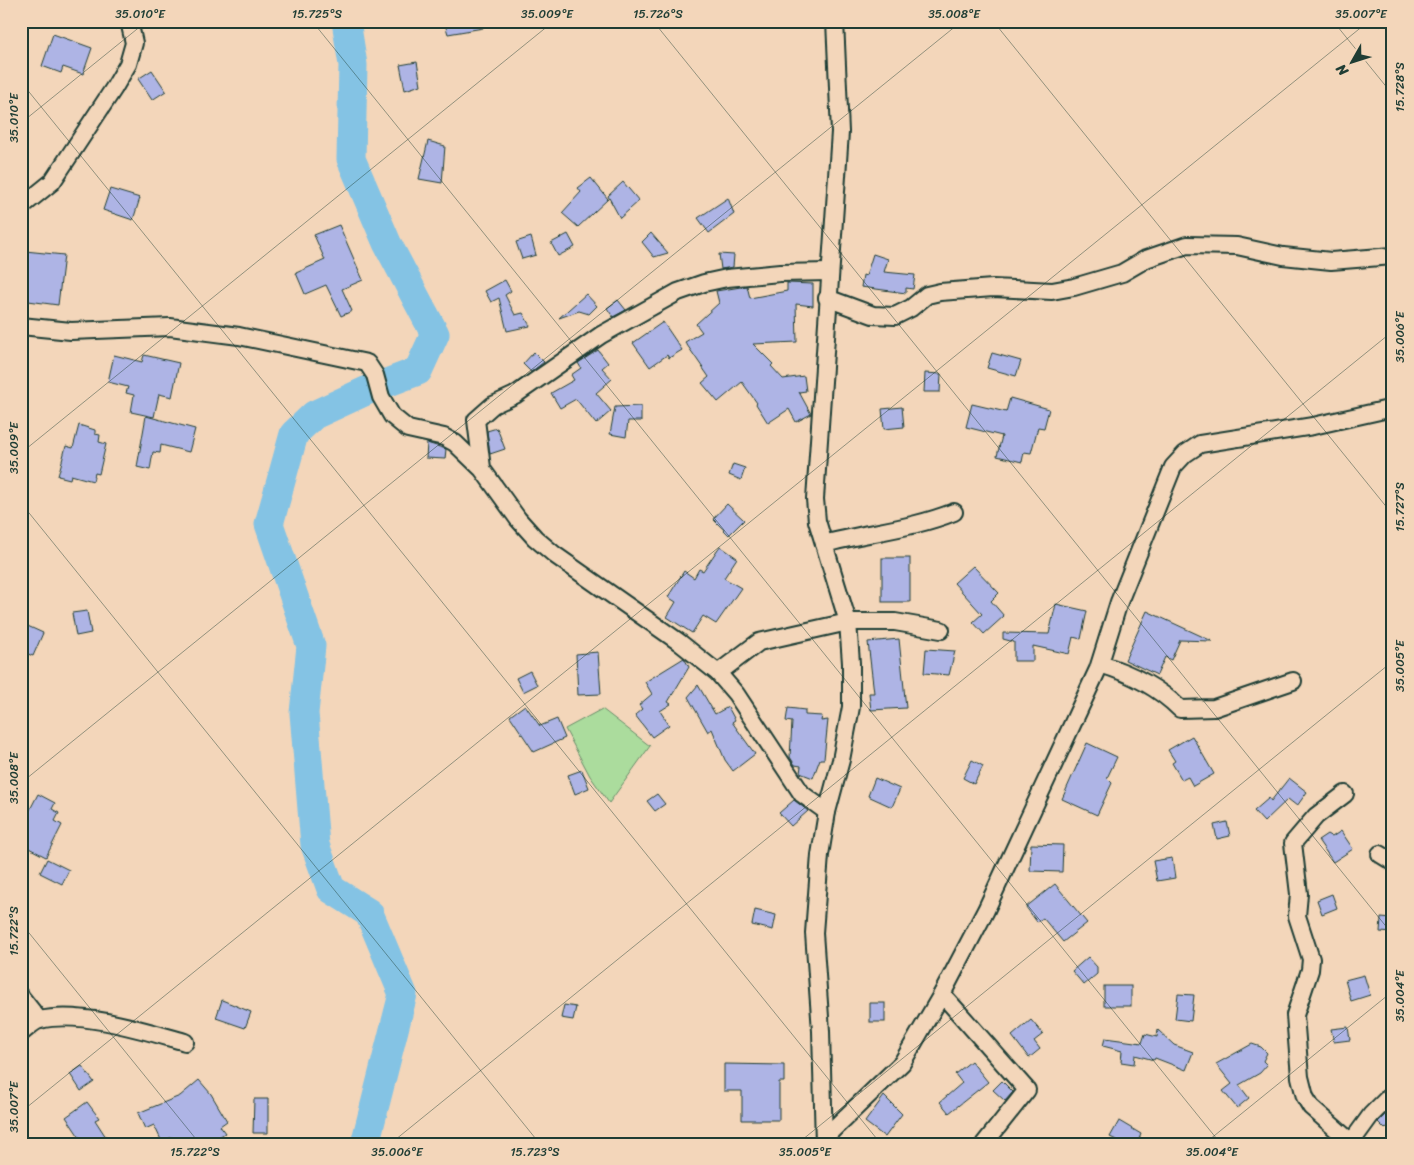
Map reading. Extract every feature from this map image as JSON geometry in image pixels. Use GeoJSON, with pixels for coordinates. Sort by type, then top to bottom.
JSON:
{"type":"FeatureCollection","features":[{"type":"Feature","properties":{"kind":"street"},"geometry":{"type":"LineString","coordinates":[[21,207],[52,182],[128,64],[134,43],[129,21]]}},
{"type":"Feature","properties":{"kind":"street"},"geometry":{"type":"LineString","coordinates":[[825,1140],[814,932],[820,855],[827,812],[841,760],[851,707],[848,622],[817,521],[815,499],[827,298],[840,132],[835,21]]}},
{"type":"Feature","properties":{"kind":"street"},"geometry":{"type":"LineString","coordinates":[[827,298],[874,316],[894,316],[911,308],[927,296],[940,292],[993,288],[1052,290],[1074,287],[1122,273],[1146,259],[1187,244],[1237,246],[1283,256],[1331,260],[1393,256]]}},
{"type":"Feature","properties":{"kind":"street"},"geometry":{"type":"LineString","coordinates":[[482,469],[476,429],[476,420],[481,414],[514,395],[634,315],[678,292],[704,283],[780,273],[829,272]]}},
{"type":"Feature","properties":{"kind":"street"},"geometry":{"type":"LineString","coordinates":[[21,326],[72,331],[170,327],[239,336],[367,363],[375,375],[380,396],[392,416],[408,429],[444,438],[455,443],[482,469],[518,519],[535,538],[679,642],[718,673],[736,694],[802,794],[827,812]]}},
{"type":"Feature","properties":{"kind":"street"},"geometry":{"type":"LineString","coordinates":[[825,1140],[902,1063],[942,994],[986,910],[1100,664],[1119,602],[1149,522],[1173,467],[1185,454],[1200,444],[1313,426],[1393,408]]}},
{"type":"Feature","properties":{"kind":"street"},"geometry":{"type":"LineString","coordinates":[[824,544],[855,536],[902,529],[932,522],[954,512]]}},
{"type":"Feature","properties":{"kind":"street"},"geometry":{"type":"LineString","coordinates":[[718,673],[759,642],[848,622],[895,622],[941,630]]}},
{"type":"Feature","properties":{"kind":"street"},"geometry":{"type":"LineString","coordinates":[[1100,664],[1147,684],[1167,695],[1180,709],[1214,708],[1293,681]]}},
{"type":"Feature","properties":{"kind":"street"},"geometry":{"type":"LineString","coordinates":[[1345,794],[1316,816],[1293,843],[1299,894],[1297,916],[1311,959],[1310,970],[1295,1015],[1300,1077],[1305,1097],[1324,1121],[1350,1143],[1371,1115],[1393,1093]]}},
{"type":"Feature","properties":{"kind":"street"},"geometry":{"type":"LineString","coordinates":[[942,994],[1027,1090],[984,1144]]}},
{"type":"Feature","properties":{"kind":"street"},"geometry":{"type":"LineString","coordinates":[[21,997],[38,1020]]}},
{"type":"Feature","properties":{"kind":"street"},"geometry":{"type":"LineString","coordinates":[[21,1033],[38,1020],[62,1018],[115,1023],[185,1042]]}},
{"type":"Feature","properties":{"kind":"green space"},"geometry":{"type":"Polygon","coordinates":[[[602,709],[650,746],[609,803],[590,776],[565,729],[602,709]]]}},
{"type":"Feature","properties":{"kind":"building"},"geometry":{"type":"Polygon","coordinates":[[[444,21],[482,21],[483,28],[448,34],[444,21]]]}},
{"type":"Feature","properties":{"kind":"building"},"geometry":{"type":"Polygon","coordinates":[[[53,34],[92,48],[83,74],[63,67],[61,73],[42,66],[53,34]]]}},
{"type":"Feature","properties":{"kind":"building"},"geometry":{"type":"Polygon","coordinates":[[[417,62],[421,85],[405,90],[400,65],[417,62]]]}},
{"type":"Feature","properties":{"kind":"building"},"geometry":{"type":"Polygon","coordinates":[[[152,70],[166,91],[152,100],[138,79],[152,70]]]}},
{"type":"Feature","properties":{"kind":"building"},"geometry":{"type":"Polygon","coordinates":[[[428,141],[445,146],[442,183],[419,179],[428,141]]]}},
{"type":"Feature","properties":{"kind":"building"},"geometry":{"type":"Polygon","coordinates":[[[591,178],[608,199],[578,227],[562,213],[581,192],[578,188],[591,178]]]}},
{"type":"Feature","properties":{"kind":"building"},"geometry":{"type":"Polygon","coordinates":[[[623,182],[639,201],[620,218],[608,196],[623,182]]]}},
{"type":"Feature","properties":{"kind":"building"},"geometry":{"type":"Polygon","coordinates":[[[110,189],[140,198],[133,220],[103,210],[110,189]]]}},
{"type":"Feature","properties":{"kind":"building"},"geometry":{"type":"Polygon","coordinates":[[[728,198],[734,214],[709,233],[698,218],[728,198]]]}},
{"type":"Feature","properties":{"kind":"building"},"geometry":{"type":"Polygon","coordinates":[[[339,225],[363,280],[342,289],[352,311],[341,316],[326,285],[305,294],[296,273],[325,260],[314,235],[339,225]]]}},
{"type":"Feature","properties":{"kind":"building"},"geometry":{"type":"Polygon","coordinates":[[[651,233],[668,253],[654,257],[642,242],[651,233]]]}},
{"type":"Feature","properties":{"kind":"building"},"geometry":{"type":"Polygon","coordinates":[[[568,234],[575,247],[558,256],[551,243],[568,234]]]}},
{"type":"Feature","properties":{"kind":"building"},"geometry":{"type":"Polygon","coordinates":[[[531,237],[536,255],[522,259],[516,242],[531,237]]]}},
{"type":"Feature","properties":{"kind":"building"},"geometry":{"type":"Polygon","coordinates":[[[25,251],[64,255],[58,305],[21,300],[25,251]]]}},
{"type":"Feature","properties":{"kind":"building"},"geometry":{"type":"Polygon","coordinates":[[[719,254],[734,255],[733,267],[721,269],[719,254]]]}},
{"type":"Feature","properties":{"kind":"building"},"geometry":{"type":"Polygon","coordinates":[[[873,254],[888,259],[884,272],[915,275],[913,289],[906,288],[906,293],[861,287],[863,275],[866,276],[873,254]]]}},
{"type":"Feature","properties":{"kind":"building"},"geometry":{"type":"Polygon","coordinates":[[[505,280],[511,291],[505,295],[515,315],[523,313],[530,326],[507,331],[499,298],[491,302],[485,291],[505,280]]]}},
{"type":"Feature","properties":{"kind":"building"},"geometry":{"type":"Polygon","coordinates":[[[787,283],[813,284],[813,306],[796,304],[797,342],[753,344],[773,364],[771,366],[783,379],[804,376],[806,391],[799,392],[811,414],[796,422],[789,409],[768,423],[742,382],[718,402],[702,383],[709,377],[685,342],[702,332],[696,324],[719,303],[716,291],[747,286],[750,298],[787,291],[787,283]]]}},
{"type":"Feature","properties":{"kind":"building"},"geometry":{"type":"Polygon","coordinates":[[[586,294],[597,306],[589,314],[579,311],[559,318],[586,294]]]}},
{"type":"Feature","properties":{"kind":"building"},"geometry":{"type":"Polygon","coordinates":[[[618,300],[626,310],[613,317],[607,308],[618,300]]]}},
{"type":"Feature","properties":{"kind":"building"},"geometry":{"type":"Polygon","coordinates":[[[663,322],[682,350],[669,358],[667,355],[650,367],[633,343],[663,322]]]}},
{"type":"Feature","properties":{"kind":"building"},"geometry":{"type":"Polygon","coordinates":[[[598,350],[608,363],[602,368],[612,379],[596,393],[611,411],[596,424],[576,399],[560,408],[551,393],[574,380],[571,375],[581,368],[578,363],[598,350]]]}},
{"type":"Feature","properties":{"kind":"building"},"geometry":{"type":"Polygon","coordinates":[[[534,352],[544,362],[531,372],[523,364],[534,352]]]}},
{"type":"Feature","properties":{"kind":"building"},"geometry":{"type":"Polygon","coordinates":[[[992,353],[1021,361],[1016,376],[987,368],[992,353]]]}},
{"type":"Feature","properties":{"kind":"building"},"geometry":{"type":"Polygon","coordinates":[[[114,355],[142,362],[144,355],[179,363],[172,397],[159,394],[154,417],[131,412],[134,395],[126,393],[128,387],[108,382],[114,355]]]}},
{"type":"Feature","properties":{"kind":"building"},"geometry":{"type":"Polygon","coordinates":[[[925,373],[941,374],[940,392],[924,392],[925,373]]]}},
{"type":"Feature","properties":{"kind":"building"},"geometry":{"type":"Polygon","coordinates":[[[1010,398],[1049,409],[1044,428],[1038,427],[1031,453],[1024,452],[1022,462],[997,456],[1002,436],[966,427],[972,404],[1006,412],[1010,398]]]}},
{"type":"Feature","properties":{"kind":"building"},"geometry":{"type":"Polygon","coordinates":[[[641,406],[641,421],[628,421],[626,437],[610,434],[615,407],[641,406]]]}},
{"type":"Feature","properties":{"kind":"building"},"geometry":{"type":"Polygon","coordinates":[[[902,407],[904,427],[884,429],[882,409],[902,407]]]}},
{"type":"Feature","properties":{"kind":"building"},"geometry":{"type":"Polygon","coordinates":[[[146,416],[195,429],[189,452],[161,445],[160,453],[153,452],[150,470],[137,467],[146,416]]]}},
{"type":"Feature","properties":{"kind":"building"},"geometry":{"type":"Polygon","coordinates":[[[79,425],[95,430],[95,434],[100,435],[99,442],[106,444],[99,474],[95,473],[93,481],[71,475],[70,479],[58,476],[66,446],[73,448],[79,425]]]}},
{"type":"Feature","properties":{"kind":"building"},"geometry":{"type":"Polygon","coordinates":[[[497,428],[505,449],[490,454],[487,431],[497,428]]]}},
{"type":"Feature","properties":{"kind":"building"},"geometry":{"type":"Polygon","coordinates":[[[427,443],[446,449],[445,459],[426,458],[427,443]]]}},
{"type":"Feature","properties":{"kind":"building"},"geometry":{"type":"Polygon","coordinates":[[[733,464],[745,468],[741,480],[729,475],[733,464]]]}},
{"type":"Feature","properties":{"kind":"building"},"geometry":{"type":"Polygon","coordinates":[[[727,504],[744,520],[729,535],[713,519],[727,504]]]}},
{"type":"Feature","properties":{"kind":"building"},"geometry":{"type":"Polygon","coordinates":[[[720,546],[737,558],[724,578],[741,588],[716,624],[703,616],[692,633],[667,617],[676,602],[668,597],[684,571],[694,578],[699,569],[703,571],[720,546]]]}},
{"type":"Feature","properties":{"kind":"building"},"geometry":{"type":"Polygon","coordinates":[[[882,558],[910,558],[910,602],[882,602],[882,558]]]}},
{"type":"Feature","properties":{"kind":"building"},"geometry":{"type":"Polygon","coordinates":[[[973,566],[999,593],[991,601],[1004,616],[984,634],[973,622],[982,614],[954,583],[973,566]]]}},
{"type":"Feature","properties":{"kind":"building"},"geometry":{"type":"Polygon","coordinates":[[[1056,604],[1087,611],[1081,639],[1073,637],[1069,654],[1033,646],[1033,661],[1014,661],[1014,642],[1003,639],[1003,633],[1049,634],[1056,604]]]}},
{"type":"Feature","properties":{"kind":"building"},"geometry":{"type":"Polygon","coordinates":[[[87,611],[91,633],[76,636],[72,613],[87,611]]]}},
{"type":"Feature","properties":{"kind":"building"},"geometry":{"type":"Polygon","coordinates":[[[1147,611],[1212,641],[1180,640],[1171,660],[1165,657],[1157,675],[1125,660],[1147,611]]]}},
{"type":"Feature","properties":{"kind":"building"},"geometry":{"type":"Polygon","coordinates":[[[21,623],[43,633],[33,656],[21,651],[21,623]]]}},
{"type":"Feature","properties":{"kind":"building"},"geometry":{"type":"Polygon","coordinates":[[[899,639],[906,708],[871,710],[869,693],[874,693],[868,642],[899,639]]]}},
{"type":"Feature","properties":{"kind":"building"},"geometry":{"type":"Polygon","coordinates":[[[926,649],[955,651],[949,675],[924,673],[926,649]]]}},
{"type":"Feature","properties":{"kind":"building"},"geometry":{"type":"Polygon","coordinates":[[[598,652],[601,694],[578,695],[576,654],[598,652]]]}},
{"type":"Feature","properties":{"kind":"building"},"geometry":{"type":"Polygon","coordinates":[[[684,658],[689,667],[668,702],[671,704],[660,711],[669,725],[652,737],[635,715],[642,709],[639,705],[652,694],[645,682],[684,658]]]}},
{"type":"Feature","properties":{"kind":"building"},"geometry":{"type":"Polygon","coordinates":[[[530,671],[537,685],[523,692],[516,678],[530,671]]]}},
{"type":"Feature","properties":{"kind":"building"},"geometry":{"type":"Polygon","coordinates":[[[698,685],[715,714],[728,707],[735,720],[732,722],[755,754],[733,771],[725,760],[712,729],[708,732],[688,697],[698,685]]]}},
{"type":"Feature","properties":{"kind":"building"},"geometry":{"type":"Polygon","coordinates":[[[525,705],[540,726],[557,719],[565,738],[534,752],[510,716],[525,705]]]}},
{"type":"Feature","properties":{"kind":"building"},"geometry":{"type":"Polygon","coordinates":[[[788,708],[805,710],[805,715],[822,716],[821,721],[828,720],[824,759],[820,759],[813,778],[800,773],[801,766],[795,765],[790,757],[792,722],[786,721],[788,708]]]}},
{"type":"Feature","properties":{"kind":"building"},"geometry":{"type":"Polygon","coordinates":[[[1192,736],[1214,774],[1193,786],[1188,777],[1182,780],[1172,763],[1175,761],[1168,750],[1192,736]]]}},
{"type":"Feature","properties":{"kind":"building"},"geometry":{"type":"Polygon","coordinates":[[[1087,743],[1117,757],[1107,778],[1112,783],[1097,815],[1062,799],[1087,743]]]}},
{"type":"Feature","properties":{"kind":"building"},"geometry":{"type":"Polygon","coordinates":[[[972,760],[983,766],[974,784],[963,778],[972,760]]]}},
{"type":"Feature","properties":{"kind":"building"},"geometry":{"type":"Polygon","coordinates":[[[582,770],[589,788],[575,794],[568,775],[582,770]]]}},
{"type":"Feature","properties":{"kind":"building"},"geometry":{"type":"Polygon","coordinates":[[[875,778],[900,789],[892,807],[868,796],[875,778]]]}},
{"type":"Feature","properties":{"kind":"building"},"geometry":{"type":"Polygon","coordinates":[[[1289,778],[1307,792],[1297,806],[1288,799],[1264,822],[1254,811],[1269,798],[1271,801],[1289,778]]]}},
{"type":"Feature","properties":{"kind":"building"},"geometry":{"type":"Polygon","coordinates":[[[38,794],[55,803],[52,809],[59,813],[55,821],[62,825],[46,857],[21,844],[21,827],[38,794]]]}},
{"type":"Feature","properties":{"kind":"building"},"geometry":{"type":"Polygon","coordinates":[[[657,794],[665,804],[655,811],[647,801],[657,794]]]}},
{"type":"Feature","properties":{"kind":"building"},"geometry":{"type":"Polygon","coordinates":[[[794,800],[808,811],[791,826],[779,813],[794,800]]]}},
{"type":"Feature","properties":{"kind":"building"},"geometry":{"type":"Polygon","coordinates":[[[1227,822],[1230,836],[1217,839],[1214,825],[1227,822]]]}},
{"type":"Feature","properties":{"kind":"building"},"geometry":{"type":"Polygon","coordinates":[[[1341,831],[1353,849],[1333,862],[1318,840],[1327,834],[1332,837],[1341,831]]]}},
{"type":"Feature","properties":{"kind":"building"},"geometry":{"type":"Polygon","coordinates":[[[1031,844],[1063,845],[1062,872],[1030,871],[1031,844]]]}},
{"type":"Feature","properties":{"kind":"building"},"geometry":{"type":"Polygon","coordinates":[[[1172,858],[1175,878],[1157,881],[1153,861],[1172,858]]]}},
{"type":"Feature","properties":{"kind":"building"},"geometry":{"type":"Polygon","coordinates":[[[47,859],[69,870],[62,884],[40,873],[47,859]]]}},
{"type":"Feature","properties":{"kind":"building"},"geometry":{"type":"Polygon","coordinates":[[[1055,884],[1087,923],[1063,942],[1043,918],[1037,922],[1026,907],[1055,884]]]}},
{"type":"Feature","properties":{"kind":"building"},"geometry":{"type":"Polygon","coordinates":[[[1332,894],[1337,908],[1322,914],[1317,900],[1332,894]]]}},
{"type":"Feature","properties":{"kind":"building"},"geometry":{"type":"Polygon","coordinates":[[[755,910],[776,915],[773,930],[752,925],[755,910]]]}},
{"type":"Feature","properties":{"kind":"building"},"geometry":{"type":"Polygon","coordinates":[[[1381,918],[1393,919],[1393,933],[1380,932],[1381,918]]]}},
{"type":"Feature","properties":{"kind":"building"},"geometry":{"type":"Polygon","coordinates":[[[1088,957],[1097,967],[1097,974],[1084,985],[1072,971],[1088,957]]]}},
{"type":"Feature","properties":{"kind":"building"},"geometry":{"type":"Polygon","coordinates":[[[1364,975],[1370,995],[1351,1001],[1345,980],[1364,975]]]}},
{"type":"Feature","properties":{"kind":"building"},"geometry":{"type":"Polygon","coordinates":[[[1104,986],[1131,986],[1131,1006],[1104,1006],[1104,986]]]}},
{"type":"Feature","properties":{"kind":"building"},"geometry":{"type":"Polygon","coordinates":[[[1178,994],[1194,995],[1191,1021],[1175,1019],[1178,994]]]}},
{"type":"Feature","properties":{"kind":"building"},"geometry":{"type":"Polygon","coordinates":[[[222,1000],[251,1012],[245,1028],[216,1018],[222,1000]]]}},
{"type":"Feature","properties":{"kind":"building"},"geometry":{"type":"Polygon","coordinates":[[[870,1003],[885,1003],[885,1022],[870,1022],[870,1003]]]}},
{"type":"Feature","properties":{"kind":"building"},"geometry":{"type":"Polygon","coordinates":[[[564,1005],[576,1007],[573,1020],[561,1018],[564,1005]]]}},
{"type":"Feature","properties":{"kind":"building"},"geometry":{"type":"Polygon","coordinates":[[[1031,1020],[1043,1034],[1034,1041],[1040,1049],[1029,1058],[1012,1036],[1031,1020]]]}},
{"type":"Feature","properties":{"kind":"building"},"geometry":{"type":"Polygon","coordinates":[[[1348,1027],[1350,1040],[1334,1042],[1331,1029],[1348,1027]]]}},
{"type":"Feature","properties":{"kind":"building"},"geometry":{"type":"Polygon","coordinates":[[[1158,1030],[1174,1045],[1193,1052],[1186,1070],[1155,1058],[1154,1060],[1135,1055],[1134,1064],[1121,1062],[1122,1051],[1103,1046],[1105,1038],[1142,1043],[1145,1034],[1157,1037],[1158,1030]]]}},
{"type":"Feature","properties":{"kind":"building"},"geometry":{"type":"Polygon","coordinates":[[[1252,1044],[1261,1047],[1267,1053],[1263,1061],[1267,1065],[1260,1073],[1239,1085],[1249,1098],[1237,1108],[1223,1091],[1232,1084],[1216,1064],[1252,1044]]]}},
{"type":"Feature","properties":{"kind":"building"},"geometry":{"type":"Polygon","coordinates":[[[971,1061],[988,1082],[949,1113],[940,1102],[962,1083],[955,1074],[971,1061]]]}},
{"type":"Feature","properties":{"kind":"building"},"geometry":{"type":"Polygon","coordinates":[[[724,1064],[784,1065],[784,1082],[779,1082],[779,1120],[742,1120],[742,1091],[724,1091],[724,1064]]]}},
{"type":"Feature","properties":{"kind":"building"},"geometry":{"type":"Polygon","coordinates":[[[82,1066],[94,1082],[81,1091],[70,1074],[82,1066]]]}},
{"type":"Feature","properties":{"kind":"building"},"geometry":{"type":"Polygon","coordinates":[[[199,1080],[211,1094],[227,1121],[220,1126],[225,1133],[208,1144],[173,1144],[172,1137],[162,1142],[154,1125],[145,1129],[138,1113],[180,1096],[199,1080]]]}},
{"type":"Feature","properties":{"kind":"building"},"geometry":{"type":"Polygon","coordinates":[[[1002,1081],[1013,1092],[1005,1101],[993,1090],[1002,1081]]]}},
{"type":"Feature","properties":{"kind":"building"},"geometry":{"type":"Polygon","coordinates":[[[884,1096],[902,1114],[885,1137],[865,1122],[884,1096]]]}},
{"type":"Feature","properties":{"kind":"building"},"geometry":{"type":"Polygon","coordinates":[[[254,1099],[268,1099],[268,1133],[253,1133],[254,1099]]]}},
{"type":"Feature","properties":{"kind":"building"},"geometry":{"type":"Polygon","coordinates":[[[87,1102],[99,1118],[95,1120],[106,1137],[97,1144],[84,1144],[66,1117],[87,1102]]]}},
{"type":"Feature","properties":{"kind":"building"},"geometry":{"type":"Polygon","coordinates":[[[1393,1107],[1393,1121],[1385,1129],[1378,1122],[1393,1107]]]}},
{"type":"Feature","properties":{"kind":"building"},"geometry":{"type":"Polygon","coordinates":[[[1119,1121],[1141,1134],[1137,1144],[1125,1144],[1110,1137],[1119,1121]]]}},
{"type":"Feature","properties":{"kind":"waterway"},"geometry":{"type":"LineString","coordinates":[[346,21],[353,65],[351,159],[387,243],[435,334],[418,371],[368,390],[314,415],[294,434],[269,524],[311,646],[304,713],[315,845],[331,889],[369,913],[403,994],[365,1144]]}}]}
